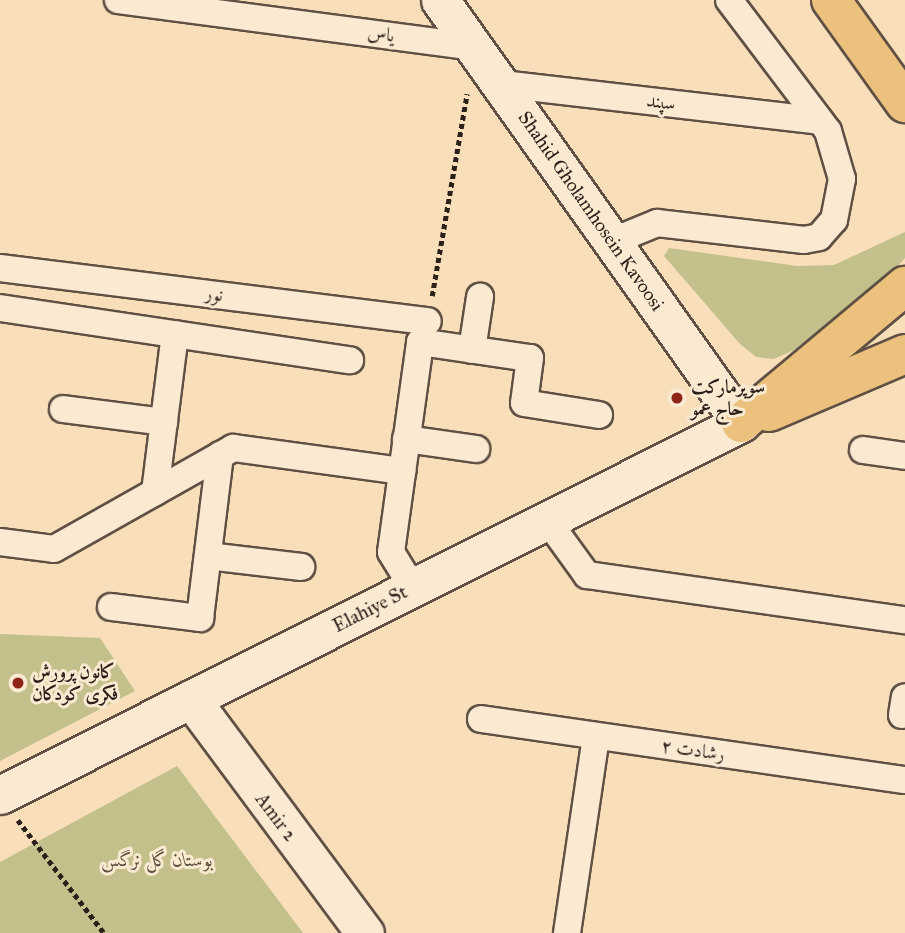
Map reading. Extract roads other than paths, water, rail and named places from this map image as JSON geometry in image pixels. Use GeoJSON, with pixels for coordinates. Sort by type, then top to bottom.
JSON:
{"type":"FeatureCollection","features":[{"type":"Feature","properties":{"kind":"highway"},"geometry":{"type":"LineString","coordinates":[[831,0],[905,103]]}},
{"type":"Feature","properties":{"kind":"highway"},"geometry":{"type":"LineString","coordinates":[[741,423],[905,286]]}},
{"type":"Feature","properties":{"kind":"highway"},"geometry":{"type":"LineString","coordinates":[[741,423],[905,354]]}},
{"type":"Feature","properties":{"kind":"street","name":"یاس"},"geometry":{"type":"LineString","coordinates":[[118,0],[287,11],[476,47]]}},
{"type":"Feature","properties":{"kind":"street","name":"Shahid Gholamhosein Kavoosi"},"geometry":{"type":"LineString","coordinates":[[440,0],[741,423]]}},
{"type":"Feature","properties":{"kind":"street"},"geometry":{"type":"LineString","coordinates":[[613,241],[657,223],[819,237],[834,220],[842,179],[839,155],[820,121],[729,0]]}},
{"type":"Feature","properties":{"kind":"street","name":"سپند"},"geometry":{"type":"LineString","coordinates":[[502,84],[820,121]]}},
{"type":"Feature","properties":{"kind":"street","name":"نور"},"geometry":{"type":"LineString","coordinates":[[0,268],[428,321]]}},
{"type":"Feature","properties":{"kind":"street"},"geometry":{"type":"LineString","coordinates":[[472,350],[480,297]]}},
{"type":"Feature","properties":{"kind":"street"},"geometry":{"type":"LineString","coordinates":[[0,308],[350,360]]}},
{"type":"Feature","properties":{"kind":"street"},"geometry":{"type":"LineString","coordinates":[[155,492],[175,334]]}},
{"type":"Feature","properties":{"kind":"street"},"geometry":{"type":"LineString","coordinates":[[413,588],[391,552],[420,342],[530,358],[524,404],[599,415]]}},
{"type":"Feature","properties":{"kind":"street"},"geometry":{"type":"LineString","coordinates":[[62,409],[164,422]]}},
{"type":"Feature","properties":{"kind":"street","name":"Elahiye St"},"geometry":{"type":"LineString","coordinates":[[4,801],[191,699],[741,423]]}},
{"type":"Feature","properties":{"kind":"street"},"geometry":{"type":"LineString","coordinates":[[406,439],[477,449]]}},
{"type":"Feature","properties":{"kind":"street"},"geometry":{"type":"LineString","coordinates":[[0,542],[54,549],[233,448],[402,471]]}},
{"type":"Feature","properties":{"kind":"street"},"geometry":{"type":"LineString","coordinates":[[863,450],[905,456]]}},
{"type":"Feature","properties":{"kind":"street"},"geometry":{"type":"LineString","coordinates":[[111,607],[200,618],[220,455]]}},
{"type":"Feature","properties":{"kind":"street"},"geometry":{"type":"LineString","coordinates":[[547,520],[587,575],[905,620]]}},
{"type":"Feature","properties":{"kind":"street"},"geometry":{"type":"LineString","coordinates":[[208,556],[301,567]]}},
{"type":"Feature","properties":{"kind":"street","name":"Amir 2"},"geometry":{"type":"LineString","coordinates":[[191,699],[365,933]]}},
{"type":"Feature","properties":{"kind":"street","name":"رشادت ۲"},"geometry":{"type":"LineString","coordinates":[[481,719],[905,780]]}},
{"type":"Feature","properties":{"kind":"street"},"geometry":{"type":"LineString","coordinates":[[567,933],[596,736]]}},
{"type":"Feature","properties":{"kind":"place","name":"سوپرمارکت حاج عمو"},"geometry":{"type":"Point","coordinates":[677,398]}},
{"type":"Feature","properties":{"kind":"place","name":"کانون پرورش فکری کودکان"},"geometry":{"type":"Point","coordinates":[18,683]}},
{"type":"Feature","properties":{"kind":"park label","name":"بوستان گل نرگس"},"geometry":{"type":"Point","coordinates":[157,860]}}]}
